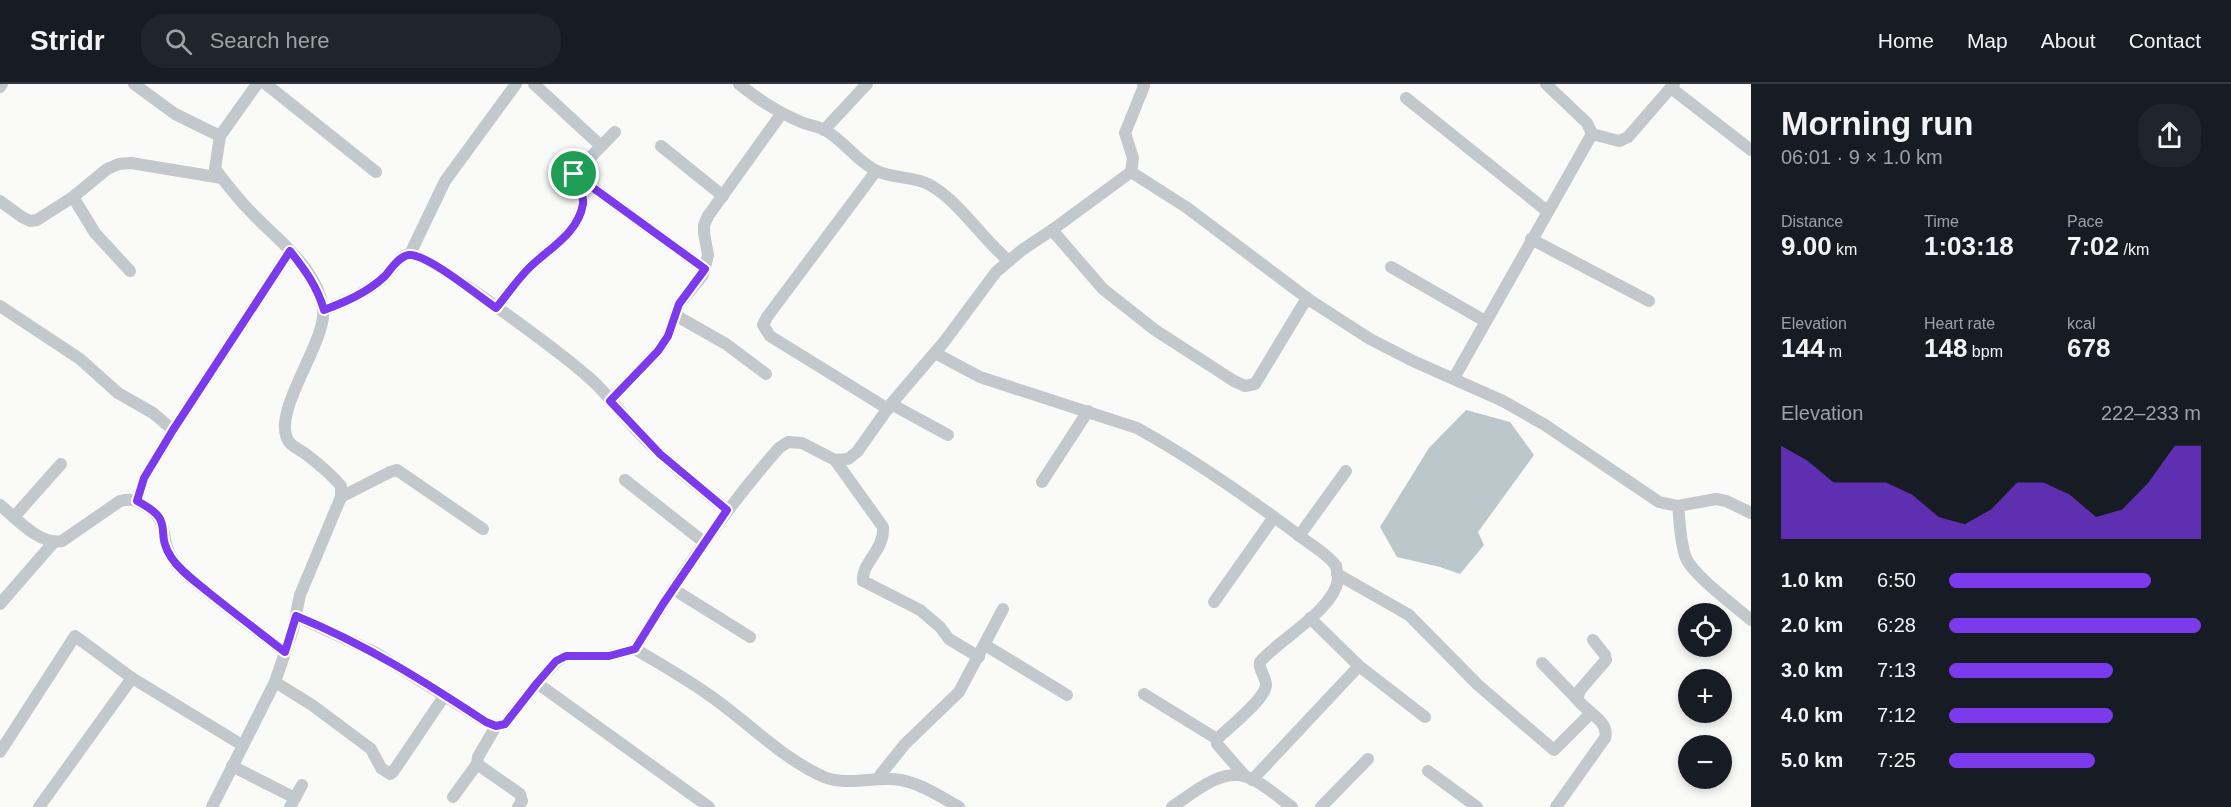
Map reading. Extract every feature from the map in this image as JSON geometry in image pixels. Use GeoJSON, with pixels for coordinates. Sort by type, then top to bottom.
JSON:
{"type":"FeatureCollection","features":[{"type":"Feature","properties":{"kind":"street"},"geometry":{"type":"LineString","coordinates":[[134,84],[175,114],[220,136]]}},
{"type":"Feature","properties":{"kind":"street"},"geometry":{"type":"LineString","coordinates":[[212,807],[275,682],[296,616],[300,595],[341,497],[341,486],[336,479],[290,442],[285,433],[285,420],[291,399],[320,331],[324,310],[320,294],[310,276],[290,251],[249,210],[214,169],[220,136],[257,84]]}},
{"type":"Feature","properties":{"kind":"street"},"geometry":{"type":"LineString","coordinates":[[266,84],[376,172]]}},
{"type":"Feature","properties":{"kind":"street"},"geometry":{"type":"LineString","coordinates":[[324,310],[348,301],[365,291],[384,277],[402,257],[410,254],[445,181],[516,84]]}},
{"type":"Feature","properties":{"kind":"street"},"geometry":{"type":"LineString","coordinates":[[534,84],[601,146]]}},
{"type":"Feature","properties":{"kind":"street"},"geometry":{"type":"LineString","coordinates":[[739,84],[765,105],[824,130],[876,171],[898,178],[918,180],[938,190],[993,248],[1009,261]]}},
{"type":"Feature","properties":{"kind":"street"},"geometry":{"type":"LineString","coordinates":[[824,130],[867,84]]}},
{"type":"Feature","properties":{"kind":"street"},"geometry":{"type":"LineString","coordinates":[[835,460],[848,459],[857,452],[890,406],[935,353],[996,272],[1131,171],[1133,158],[1125,133],[1135,112],[1143,84]]}},
{"type":"Feature","properties":{"kind":"street"},"geometry":{"type":"LineString","coordinates":[[1546,84],[1587,123],[1592,134]]}},
{"type":"Feature","properties":{"kind":"street"},"geometry":{"type":"LineString","coordinates":[[1592,134],[1619,141],[1628,137],[1673,86],[1751,150]]}},
{"type":"Feature","properties":{"kind":"street"},"geometry":{"type":"LineString","coordinates":[[1406,98],[1547,210]]}},
{"type":"Feature","properties":{"kind":"street"},"geometry":{"type":"LineString","coordinates":[[610,401],[658,351],[668,336],[679,304],[705,269],[708,255],[704,225],[782,113]]}},
{"type":"Feature","properties":{"kind":"street"},"geometry":{"type":"LineString","coordinates":[[496,308],[529,268],[564,238],[574,226],[583,205],[583,198],[573,180],[574,174],[615,132]]}},
{"type":"Feature","properties":{"kind":"street"},"geometry":{"type":"LineString","coordinates":[[1454,378],[1592,134]]}},
{"type":"Feature","properties":{"kind":"street"},"geometry":{"type":"LineString","coordinates":[[661,146],[723,196]]}},
{"type":"Feature","properties":{"kind":"street"},"geometry":{"type":"LineString","coordinates":[[0,201],[30,221],[37,220],[73,197],[107,169],[119,164],[131,163],[222,178]]}},
{"type":"Feature","properties":{"kind":"street"},"geometry":{"type":"LineString","coordinates":[[876,171],[767,317],[764,325],[765,331],[890,406],[948,435]]}},
{"type":"Feature","properties":{"kind":"street"},"geometry":{"type":"LineString","coordinates":[[1131,171],[1186,207],[1307,298],[1370,339],[1503,401],[1545,425],[1659,502],[1678,506],[1716,499],[1734,504],[1751,513]]}},
{"type":"Feature","properties":{"kind":"street"},"geometry":{"type":"LineString","coordinates":[[574,174],[705,269]]}},
{"type":"Feature","properties":{"kind":"street"},"geometry":{"type":"LineString","coordinates":[[73,197],[94,233],[130,270]]}},
{"type":"Feature","properties":{"kind":"street"},"geometry":{"type":"LineString","coordinates":[[1052,230],[1102,290],[1155,330],[1245,386],[1255,384],[1307,298]]}},
{"type":"Feature","properties":{"kind":"street"},"geometry":{"type":"LineString","coordinates":[[1531,239],[1649,301]]}},
{"type":"Feature","properties":{"kind":"street"},"geometry":{"type":"LineString","coordinates":[[137,501],[144,478],[173,430],[290,251]]}},
{"type":"Feature","properties":{"kind":"street"},"geometry":{"type":"LineString","coordinates":[[410,254],[432,264],[588,376],[660,454],[727,510]]}},
{"type":"Feature","properties":{"kind":"street"},"geometry":{"type":"LineString","coordinates":[[1391,267],[1485,321]]}},
{"type":"Feature","properties":{"kind":"street"},"geometry":{"type":"LineString","coordinates":[[0,306],[72,354],[118,393],[153,413],[173,430]]}},
{"type":"Feature","properties":{"kind":"street"},"geometry":{"type":"LineString","coordinates":[[675,315],[726,344],[766,374]]}},
{"type":"Feature","properties":{"kind":"street"},"geometry":{"type":"LineString","coordinates":[[935,353],[980,377],[1137,428],[1159,440],[1274,517],[1323,554],[1336,567],[1338,574],[1331,596],[1310,618],[1260,662],[1259,666],[1266,682],[1266,688],[1217,739]]}},
{"type":"Feature","properties":{"kind":"street"},"geometry":{"type":"LineString","coordinates":[[1041,482],[1088,411]]}},
{"type":"Feature","properties":{"kind":"street"},"geometry":{"type":"LineString","coordinates":[[296,616],[333,631],[376,653],[486,722],[496,726],[505,724],[556,661],[566,656],[609,656],[635,649],[727,510],[783,444],[788,442],[802,443],[835,460],[883,527],[884,536],[863,575],[863,581],[920,610],[940,627],[949,639],[979,657]]}},
{"type":"Feature","properties":{"kind":"street"},"geometry":{"type":"LineString","coordinates":[[14,517],[61,464]]}},
{"type":"Feature","properties":{"kind":"street"},"geometry":{"type":"LineString","coordinates":[[341,497],[390,471],[397,470],[483,530]]}},
{"type":"Feature","properties":{"kind":"street"},"geometry":{"type":"LineString","coordinates":[[1299,536],[1346,471]]}},
{"type":"Feature","properties":{"kind":"street"},"geometry":{"type":"LineString","coordinates":[[625,480],[705,543]]}},
{"type":"Feature","properties":{"kind":"street"},"geometry":{"type":"LineString","coordinates":[[0,505],[39,537],[53,543],[62,542],[120,501],[128,499],[137,501],[153,509],[163,525],[165,546],[176,565],[285,652]]}},
{"type":"Feature","properties":{"kind":"street"},"geometry":{"type":"LineString","coordinates":[[1678,506],[1687,561],[1697,573],[1751,620]]}},
{"type":"Feature","properties":{"kind":"street"},"geometry":{"type":"LineString","coordinates":[[1214,602],[1274,517]]}},
{"type":"Feature","properties":{"kind":"street"},"geometry":{"type":"LineString","coordinates":[[0,604],[53,543]]}},
{"type":"Feature","properties":{"kind":"street"},"geometry":{"type":"LineString","coordinates":[[1338,574],[1409,615],[1478,685],[1554,750],[1591,713]]}},
{"type":"Feature","properties":{"kind":"street"},"geometry":{"type":"LineString","coordinates":[[673,589],[750,637]]}},
{"type":"Feature","properties":{"kind":"street"},"geometry":{"type":"LineString","coordinates":[[877,778],[905,744],[959,692],[1003,609]]}},
{"type":"Feature","properties":{"kind":"street"},"geometry":{"type":"LineString","coordinates":[[1310,618],[1359,666],[1425,717]]}},
{"type":"Feature","properties":{"kind":"street"},"geometry":{"type":"LineString","coordinates":[[0,752],[75,636],[132,678],[242,746]]}},
{"type":"Feature","properties":{"kind":"street"},"geometry":{"type":"LineString","coordinates":[[1577,699],[1580,690],[1606,660],[1605,655],[1593,640]]}},
{"type":"Feature","properties":{"kind":"street"},"geometry":{"type":"LineString","coordinates":[[985,645],[1067,695]]}},
{"type":"Feature","properties":{"kind":"street"},"geometry":{"type":"LineString","coordinates":[[635,649],[709,694],[797,762],[835,780],[877,778],[901,780],[959,807]]}},
{"type":"Feature","properties":{"kind":"street"},"geometry":{"type":"LineString","coordinates":[[1542,663],[1605,726],[1606,733],[1605,738],[1556,807]]}},
{"type":"Feature","properties":{"kind":"street"},"geometry":{"type":"LineString","coordinates":[[1172,807],[1219,777],[1248,778],[1359,666]]}},
{"type":"Feature","properties":{"kind":"street"},"geometry":{"type":"LineString","coordinates":[[39,807],[132,678]]}},
{"type":"Feature","properties":{"kind":"street"},"geometry":{"type":"LineString","coordinates":[[275,682],[312,705],[371,749],[381,768],[390,774],[407,754],[445,695]]}},
{"type":"Feature","properties":{"kind":"street"},"geometry":{"type":"LineString","coordinates":[[537,683],[709,807]]}},
{"type":"Feature","properties":{"kind":"street"},"geometry":{"type":"LineString","coordinates":[[1144,694],[1217,739]]}},
{"type":"Feature","properties":{"kind":"street"},"geometry":{"type":"LineString","coordinates":[[453,797],[477,764],[478,757],[496,726]]}},
{"type":"Feature","properties":{"kind":"street"},"geometry":{"type":"LineString","coordinates":[[1217,739],[1217,744],[1248,778],[1292,807]]}},
{"type":"Feature","properties":{"kind":"street"},"geometry":{"type":"LineString","coordinates":[[1321,807],[1368,759]]}},
{"type":"Feature","properties":{"kind":"street"},"geometry":{"type":"LineString","coordinates":[[477,764],[520,794],[522,801],[519,807]]}},
{"type":"Feature","properties":{"kind":"street"},"geometry":{"type":"LineString","coordinates":[[232,766],[292,803],[302,785]]}},
{"type":"Feature","properties":{"kind":"street"},"geometry":{"type":"LineString","coordinates":[[1428,771],[1477,807]]}},
{"type":"Feature","properties":{"kind":"shaded area"},"geometry":{"type":"Polygon","coordinates":[[[1466,410],[1510,422],[1534,455],[1478,532],[1484,545],[1460,574],[1397,557],[1380,527],[1429,448],[1466,410]]]}},
{"type":"Feature","properties":{"kind":"route"},"geometry":{"type":"LineString","coordinates":[[574,174],[705,269],[703,275],[679,304],[674,323],[658,351],[610,401],[660,454],[727,510],[635,649],[609,656],[566,656],[556,661],[505,724],[496,726],[486,722],[376,653],[333,631],[296,616],[285,652],[176,565],[165,546],[163,525],[157,513],[137,501],[144,478],[173,430],[290,251],[310,276],[320,294],[324,310],[348,301],[365,291],[384,277],[402,257],[410,254],[420,257],[452,276],[496,308],[529,268],[548,253],[574,226],[583,205],[583,198],[573,180],[574,174]]}}]}
